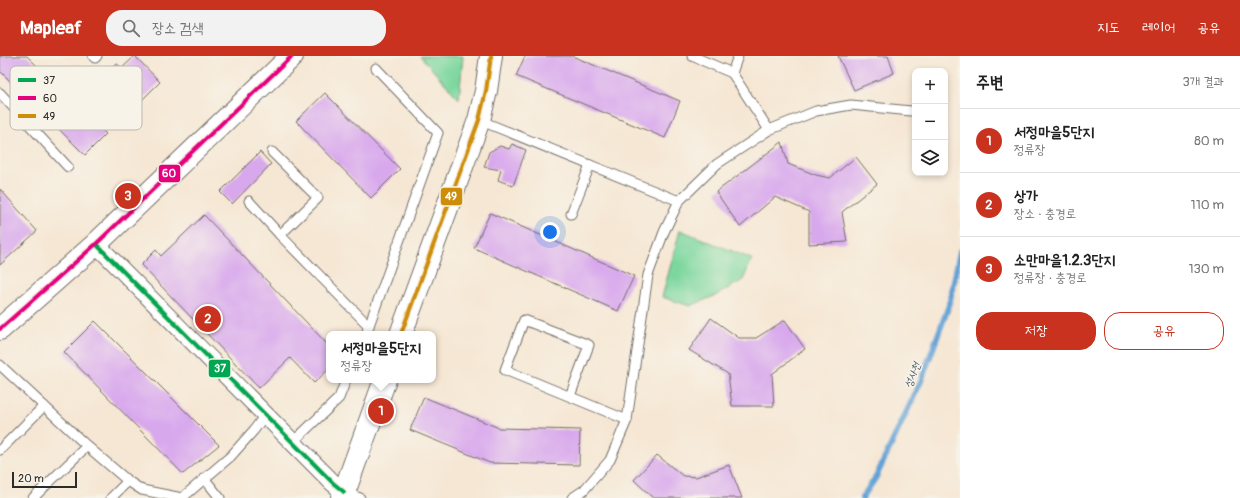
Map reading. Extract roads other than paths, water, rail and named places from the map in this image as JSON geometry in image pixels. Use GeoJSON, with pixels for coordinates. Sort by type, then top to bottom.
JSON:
{"type":"FeatureCollection","features":[{"type":"Feature","properties":{"kind":"street"},"geometry":{"type":"LineString","coordinates":[[403,331],[479,120],[486,91],[491,56]]}},
{"type":"Feature","properties":{"kind":"street"},"geometry":{"type":"LineString","coordinates":[[0,329],[96,244],[285,58]]}},
{"type":"Feature","properties":{"kind":"street"},"geometry":{"type":"LineString","coordinates":[[96,244],[265,415],[349,496],[384,383]]}},
{"type":"Feature","properties":{"kind":"lane"},"geometry":{"type":"LineString","coordinates":[[93,56],[95,58],[97,56]]}},
{"type":"Feature","properties":{"kind":"lane"},"geometry":{"type":"LineString","coordinates":[[692,56],[732,74],[769,130]]}},
{"type":"Feature","properties":{"kind":"lane"},"geometry":{"type":"LineString","coordinates":[[732,74],[738,56]]}},
{"type":"Feature","properties":{"kind":"lane"},"geometry":{"type":"LineString","coordinates":[[249,201],[367,330],[438,133],[376,68]]}},
{"type":"Feature","properties":{"kind":"lane"},"geometry":{"type":"LineString","coordinates":[[0,93],[10,104]]}},
{"type":"Feature","properties":{"kind":"lane"},"geometry":{"type":"LineString","coordinates":[[572,498],[584,490],[610,460],[627,420],[648,275],[664,232],[679,201],[717,164],[769,130],[816,111],[851,105],[911,111]]}},
{"type":"Feature","properties":{"kind":"lane"},"geometry":{"type":"LineString","coordinates":[[479,120],[679,201]]}},
{"type":"Feature","properties":{"kind":"lane"},"geometry":{"type":"LineString","coordinates":[[34,130],[68,167]]}},
{"type":"Feature","properties":{"kind":"lane"},"geometry":{"type":"LineString","coordinates":[[272,152],[318,198],[280,234]]}},
{"type":"Feature","properties":{"kind":"lane"},"geometry":{"type":"LineString","coordinates":[[572,214],[590,165]]}},
{"type":"Feature","properties":{"kind":"lane"},"geometry":{"type":"LineString","coordinates":[[570,396],[589,346],[524,320],[505,370],[627,420]]}},
{"type":"Feature","properties":{"kind":"lane"},"geometry":{"type":"LineString","coordinates":[[0,364],[44,406],[128,481],[142,490],[182,498],[231,456],[265,415]]}},
{"type":"Feature","properties":{"kind":"lane"},"geometry":{"type":"LineString","coordinates":[[293,442],[338,398],[345,383]]}},
{"type":"Feature","properties":{"kind":"lane"},"geometry":{"type":"LineString","coordinates":[[0,450],[44,406]]}},
{"type":"Feature","properties":{"kind":"lane"},"geometry":{"type":"LineString","coordinates":[[33,498],[88,446]]}},
{"type":"Feature","properties":{"kind":"lane"},"geometry":{"type":"LineString","coordinates":[[204,478],[220,498]]}},
{"type":"Feature","properties":{"kind":"lane"},"geometry":{"type":"LineString","coordinates":[[111,498],[128,481]]}},
{"type":"Feature","properties":{"kind":"waterway","name":"성사천"},"geometry":{"type":"LineString","coordinates":[[862,498],[876,477],[921,381],[949,305],[960,251]]}},
{"type":"Feature","properties":{"kind":"place","name":"소만마을1.2.3단지"},"geometry":{"type":"Point","coordinates":[128,196]}},
{"type":"Feature","properties":{"kind":"place","name":"상가"},"geometry":{"type":"Point","coordinates":[208,319]}},
{"type":"Feature","properties":{"kind":"place","name":"서정마을5단지"},"geometry":{"type":"Point","coordinates":[381,411]}}]}
